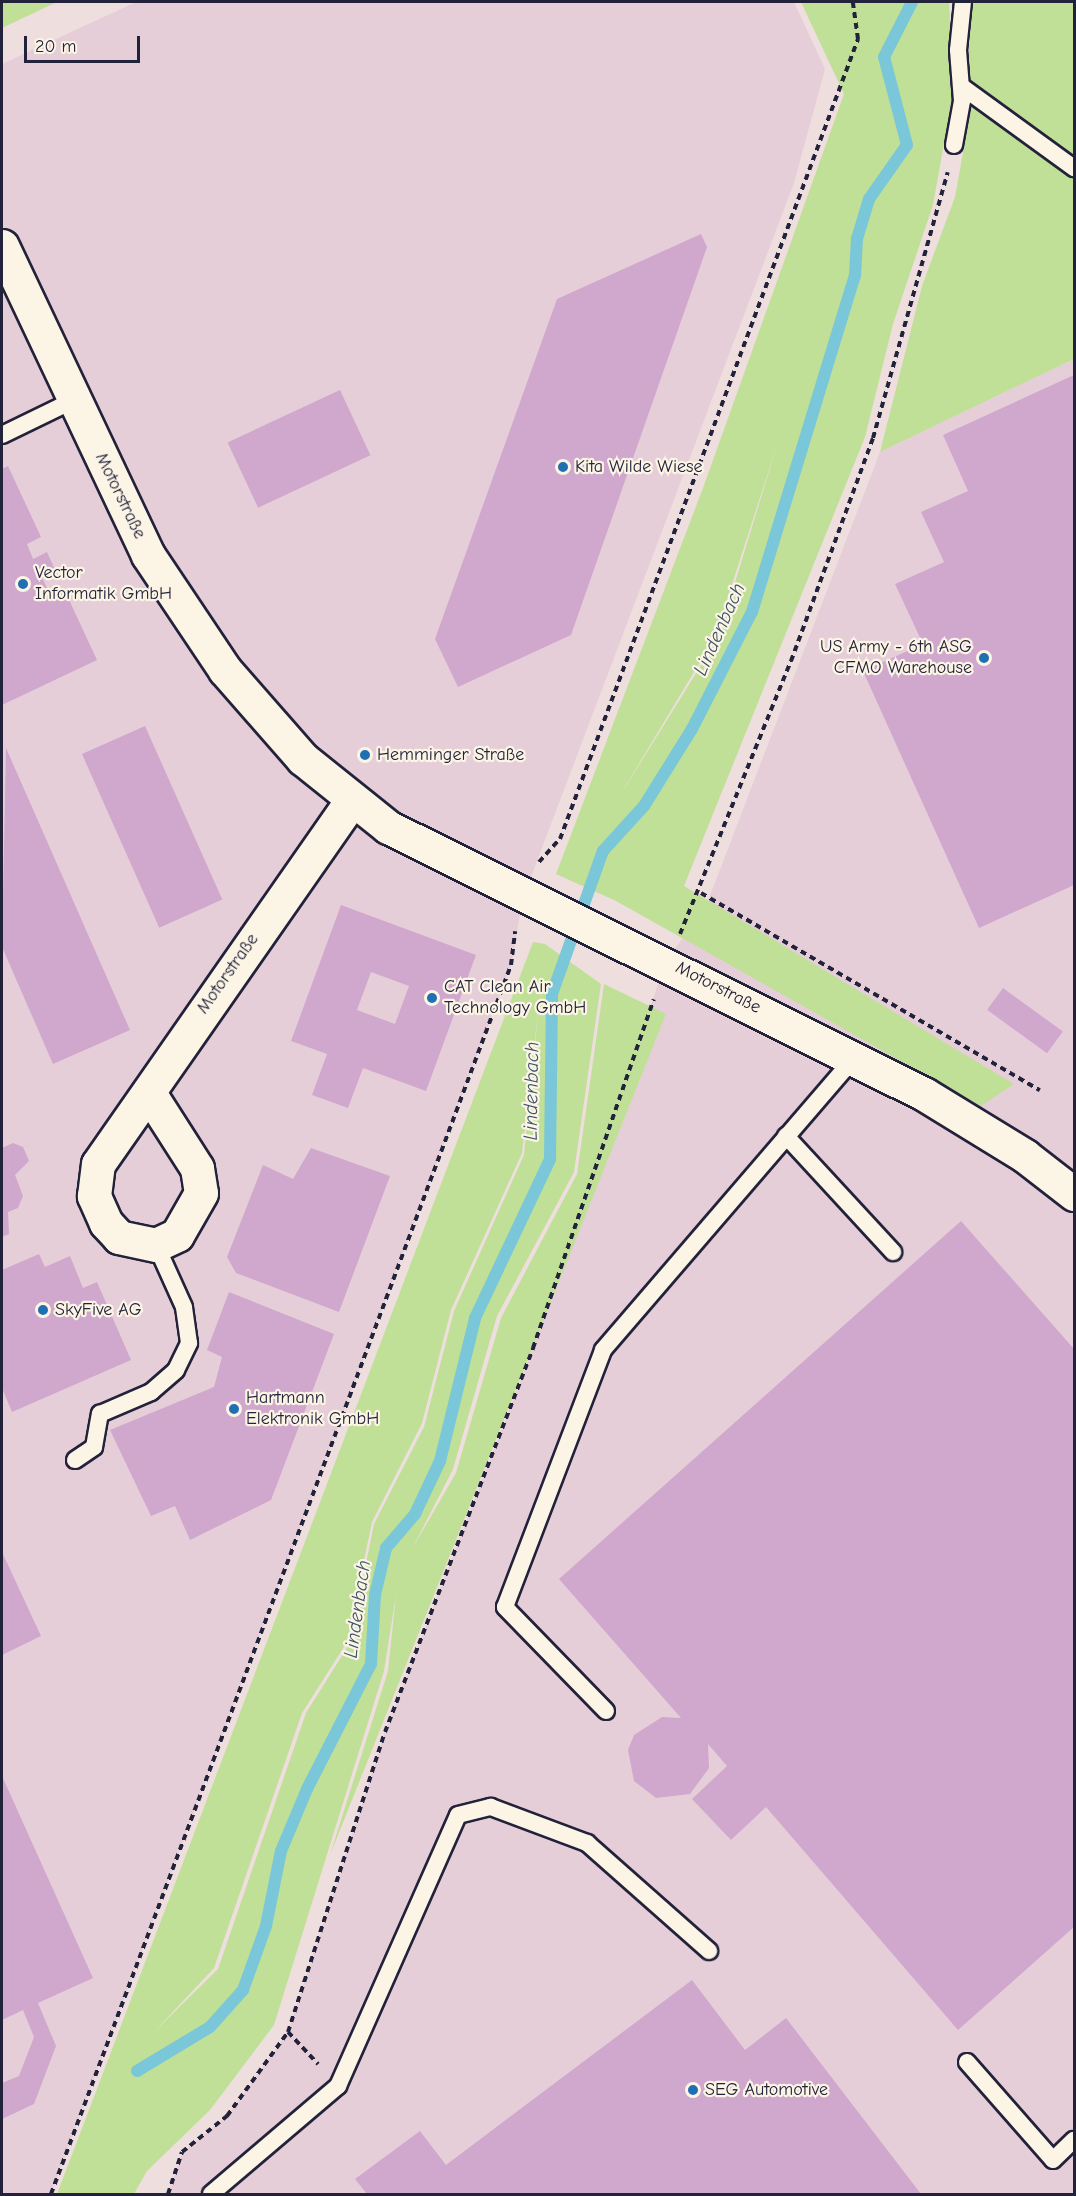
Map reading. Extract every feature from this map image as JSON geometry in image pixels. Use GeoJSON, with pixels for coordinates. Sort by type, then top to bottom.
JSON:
{"type":"FeatureCollection","features":[{"type":"Feature","properties":{"kind":"street","name":"Motorstraße"},"geometry":{"type":"LineString","coordinates":[[2,246],[148,555],[190,622],[303,759],[388,827],[536,903],[666,961],[854,1058],[1025,1156],[1074,1194]]}},
{"type":"Feature","properties":{"kind":"street","name":"Motorstraße"},"geometry":{"type":"LineString","coordinates":[[156,1245],[119,1237],[94,1196],[98,1164],[352,800]]}},
{"type":"Feature","properties":{"kind":"street"},"geometry":{"type":"LineString","coordinates":[[149,1093],[197,1167],[201,1193],[177,1235],[156,1245]]}},
{"type":"Feature","properties":{"kind":"lane"},"geometry":{"type":"LineString","coordinates":[[954,145],[961,86],[963,2]]}},
{"type":"Feature","properties":{"kind":"lane"},"geometry":{"type":"LineString","coordinates":[[961,86],[1074,168]]}},
{"type":"Feature","properties":{"kind":"lane"},"geometry":{"type":"LineString","coordinates":[[2,435],[74,400]]}},
{"type":"Feature","properties":{"kind":"lane"},"geometry":{"type":"LineString","coordinates":[[606,1711],[505,1607],[603,1350],[854,1058]]}},
{"type":"Feature","properties":{"kind":"lane"},"geometry":{"type":"LineString","coordinates":[[786,1136],[893,1252]]}},
{"type":"Feature","properties":{"kind":"lane"},"geometry":{"type":"LineString","coordinates":[[75,1460],[94,1447],[100,1414],[150,1392],[176,1370],[189,1343],[184,1307],[156,1245]]}},
{"type":"Feature","properties":{"kind":"lane"},"geometry":{"type":"LineString","coordinates":[[211,2194],[338,2086],[458,1815],[491,1807],[587,1843],[709,1951]]}},
{"type":"Feature","properties":{"kind":"lane"},"geometry":{"type":"LineString","coordinates":[[967,2062],[1053,2160],[1074,2140]]}},
{"type":"Feature","properties":{"kind":"path"},"geometry":{"type":"LineString","coordinates":[[51,2194],[536,903],[540,860],[560,839],[858,39],[853,2]]}},
{"type":"Feature","properties":{"kind":"path"},"geometry":{"type":"LineString","coordinates":[[168,2194],[182,2152],[227,2116],[288,2032],[385,1732],[533,1348],[666,961],[701,893],[873,438],[899,333],[942,204],[954,145]]}},
{"type":"Feature","properties":{"kind":"path"},"geometry":{"type":"LineString","coordinates":[[701,893],[1040,1090]]}},
{"type":"Feature","properties":{"kind":"path"},"geometry":{"type":"LineString","coordinates":[[288,2032],[338,2086]]}},
{"type":"Feature","properties":{"kind":"shaded area"},"geometry":{"type":"Polygon","coordinates":[[[136,2],[794,2],[825,69],[794,183],[523,898],[511,965],[51,2194],[2,2194],[2,64],[136,2]]]}},
{"type":"Feature","properties":{"kind":"shaded area"},"geometry":{"type":"Polygon","coordinates":[[[1074,359],[1074,2194],[168,2194],[182,2152],[227,2116],[288,2032],[385,1732],[533,1348],[666,961],[706,906],[880,452],[1074,359]]]}},
{"type":"Feature","properties":{"kind":"green space"},"geometry":{"type":"Polygon","coordinates":[[[2,2],[57,2],[2,28],[2,2]]]}},
{"type":"Feature","properties":{"kind":"green space"},"geometry":{"type":"Polygon","coordinates":[[[801,2],[949,2],[953,93],[933,205],[893,324],[865,437],[684,886],[1014,1084],[981,1106],[616,901],[556,874],[703,488],[844,94],[801,2]],[[778,442],[715,637],[616,802],[718,638],[778,442]]]}},
{"type":"Feature","properties":{"kind":"green space"},"geometry":{"type":"Polygon","coordinates":[[[972,2],[1074,2],[1074,157],[967,81],[972,2]]]}},
{"type":"Feature","properties":{"kind":"green space"},"geometry":{"type":"Polygon","coordinates":[[[972,103],[1074,177],[1074,359],[880,452],[922,286],[955,197],[972,103]]]}},
{"type":"Feature","properties":{"kind":"green space"},"geometry":{"type":"Polygon","coordinates":[[[533,942],[545,944],[601,984],[574,1172],[497,1316],[453,1469],[412,1549],[456,1473],[501,1318],[577,1174],[604,984],[666,1014],[330,1855],[388,1671],[396,1595],[384,1671],[274,2025],[210,2110],[147,2171],[134,2194],[57,2194],[533,942]],[[539,1004],[522,1153],[451,1310],[422,1423],[372,1522],[347,1642],[302,1713],[214,1968],[154,2032],[218,1969],[306,1713],[350,1643],[374,1524],[424,1427],[454,1311],[524,1155],[539,1004]]]}},
{"type":"Feature","properties":{"kind":"building","name":"Kita Wilde Wiese"},"geometry":{"type":"Polygon","coordinates":[[[701,234],[707,247],[571,635],[458,687],[435,639],[557,299],[701,234]]]}},
{"type":"Feature","properties":{"kind":"building","name":"US Army - 6th ASG CFMO Warehouse"},"geometry":{"type":"Polygon","coordinates":[[[1074,375],[1074,885],[979,928],[863,671],[923,644],[895,584],[944,562],[921,512],[968,491],[943,435],[1074,375]]]}},
{"type":"Feature","properties":{"kind":"building"},"geometry":{"type":"Polygon","coordinates":[[[340,390],[370,455],[258,508],[228,442],[340,390]]]}},
{"type":"Feature","properties":{"kind":"building","name":"Vector Informatik GmbH"},"geometry":{"type":"Polygon","coordinates":[[[8,466],[41,537],[27,544],[33,559],[47,552],[56,572],[42,578],[51,596],[64,589],[97,660],[2,705],[2,469],[8,466]]]}},
{"type":"Feature","properties":{"kind":"building"},"geometry":{"type":"Polygon","coordinates":[[[145,726],[222,900],[159,928],[82,754],[145,726]]]}},
{"type":"Feature","properties":{"kind":"building"},"geometry":{"type":"Polygon","coordinates":[[[6,748],[130,1030],[53,1064],[2,947],[6,748]]]}},
{"type":"Feature","properties":{"kind":"building","name":"CAT Clean Air Technology GmbH"},"geometry":{"type":"Polygon","coordinates":[[[341,905],[476,955],[426,1091],[363,1068],[348,1108],[312,1095],[327,1054],[291,1041],[341,905]],[[371,972],[357,1010],[395,1024],[409,986],[371,972]]]}},
{"type":"Feature","properties":{"kind":"building"},"geometry":{"type":"Polygon","coordinates":[[[1003,988],[1063,1031],[1047,1053],[987,1010],[1003,988]]]}},
{"type":"Feature","properties":{"kind":"building"},"geometry":{"type":"Polygon","coordinates":[[[13,1143],[23,1147],[29,1161],[15,1175],[23,1196],[18,1208],[8,1212],[9,1234],[2,1237],[2,1148],[13,1143]]]}},
{"type":"Feature","properties":{"kind":"building"},"geometry":{"type":"Polygon","coordinates":[[[311,1148],[390,1176],[339,1312],[236,1273],[227,1257],[263,1165],[293,1179],[311,1148]]]}},
{"type":"Feature","properties":{"kind":"building"},"geometry":{"type":"Polygon","coordinates":[[[961,1221],[1074,1349],[1074,1927],[958,2030],[766,1807],[731,1840],[692,1799],[727,1766],[708,1744],[709,1768],[690,1794],[656,1798],[634,1781],[628,1750],[634,1735],[662,1717],[681,1718],[559,1579],[961,1221]]]}},
{"type":"Feature","properties":{"kind":"building"},"geometry":{"type":"Polygon","coordinates":[[[39,1254],[45,1267],[70,1256],[83,1288],[97,1282],[131,1360],[12,1412],[2,1388],[2,1270],[39,1254]]]}},
{"type":"Feature","properties":{"kind":"building","name":"Hartmann Elektronik GmbH"},"geometry":{"type":"Polygon","coordinates":[[[229,1292],[334,1334],[271,1500],[190,1540],[175,1506],[151,1516],[110,1430],[214,1387],[222,1357],[207,1350],[229,1292]]]}},
{"type":"Feature","properties":{"kind":"building"},"geometry":{"type":"Polygon","coordinates":[[[2,1552],[41,1636],[2,1655],[2,1552]]]}},
{"type":"Feature","properties":{"kind":"building"},"geometry":{"type":"Polygon","coordinates":[[[2,1776],[93,1978],[38,2003],[56,2046],[34,2104],[2,2119],[2,2083],[19,2076],[34,2037],[23,2010],[2,2020],[2,1776]]]}},
{"type":"Feature","properties":{"kind":"building","name":"SEG Automotive"},"geometry":{"type":"Polygon","coordinates":[[[692,1980],[745,2050],[786,2018],[921,2194],[367,2194],[355,2179],[420,2131],[446,2165],[692,1980]]]}},
{"type":"Feature","properties":{"kind":"waterway","name":"Lindenbach"},"geometry":{"type":"LineString","coordinates":[[137,2071],[210,2027],[243,1990],[266,1926],[281,1851],[307,1789],[371,1664],[375,1595],[386,1548],[415,1514],[440,1461],[475,1318],[550,1159],[552,994],[603,851],[644,806],[692,729],[752,612],[855,276],[857,239],[869,199],[907,145],[884,57],[912,2]]}},
{"type":"Feature","properties":{"kind":"place","name":"Kita Wilde Wiese"},"geometry":{"type":"Point","coordinates":[563,467]}},
{"type":"Feature","properties":{"kind":"place","name":"Vector Informatik GmbH"},"geometry":{"type":"Point","coordinates":[23,584]}},
{"type":"Feature","properties":{"kind":"place","name":"US Army - 6th ASG CFMO Warehouse"},"geometry":{"type":"Point","coordinates":[984,658]}},
{"type":"Feature","properties":{"kind":"place","name":"Hemminger Straße"},"geometry":{"type":"Point","coordinates":[365,755]}},
{"type":"Feature","properties":{"kind":"place","name":"CAT Clean Air Technology GmbH"},"geometry":{"type":"Point","coordinates":[432,998]}},
{"type":"Feature","properties":{"kind":"place","name":"SkyFive AG"},"geometry":{"type":"Point","coordinates":[43,1310]}},
{"type":"Feature","properties":{"kind":"place","name":"Hartmann Elektronik GmbH"},"geometry":{"type":"Point","coordinates":[234,1409]}},
{"type":"Feature","properties":{"kind":"place","name":"SEG Automotive"},"geometry":{"type":"Point","coordinates":[693,2090]}}]}
